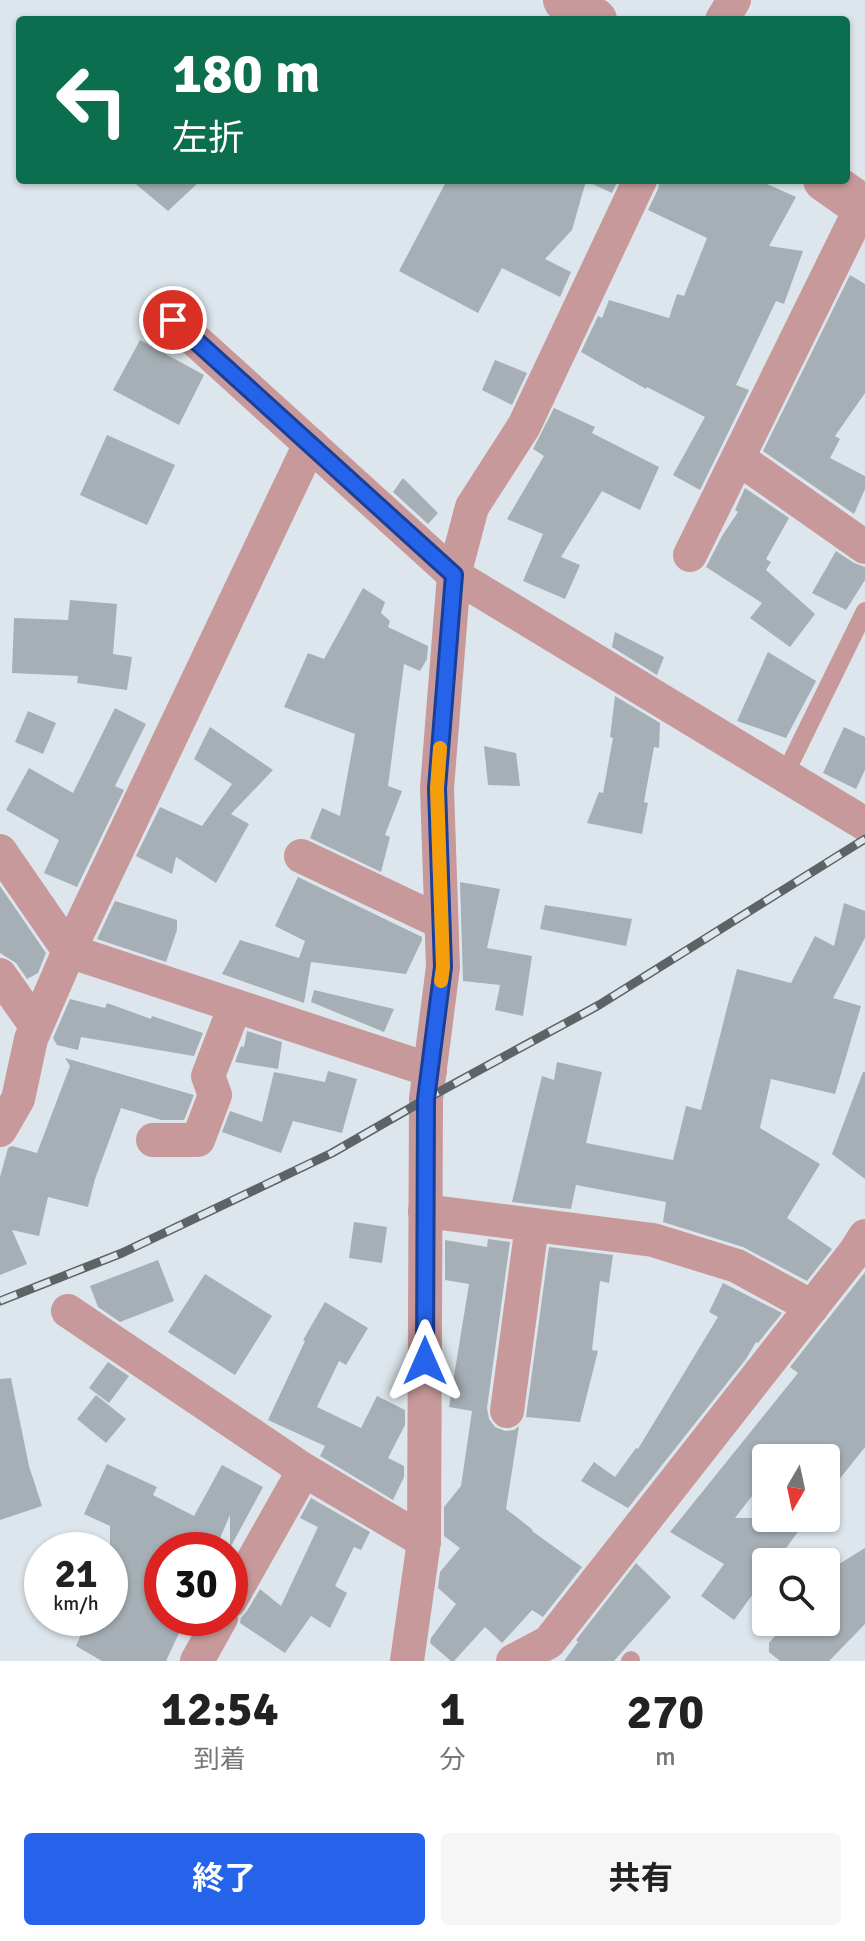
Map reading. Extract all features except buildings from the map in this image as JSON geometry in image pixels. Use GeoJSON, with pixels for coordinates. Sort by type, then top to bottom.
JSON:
{"type":"FeatureCollection","features":[{"type":"Feature","properties":{"kind":"street"},"geometry":{"type":"LineString","coordinates":[[565,0],[589,16]]}},
{"type":"Feature","properties":{"kind":"street"},"geometry":{"type":"LineString","coordinates":[[407,1661],[424,1541],[426,1099],[443,967],[437,788],[454,575],[472,507],[524,426],[638,184]]}},
{"type":"Feature","properties":{"kind":"street"},"geometry":{"type":"LineString","coordinates":[[690,555],[864,207],[831,184]]}},
{"type":"Feature","properties":{"kind":"street"},"geometry":{"type":"LineString","coordinates":[[173,320],[454,575],[865,824]]}},
{"type":"Feature","properties":{"kind":"street"},"geometry":{"type":"LineString","coordinates":[[0,1130],[18,1099],[31,1039],[69,951],[310,444]]}},
{"type":"Feature","properties":{"kind":"street"},"geometry":{"type":"LineString","coordinates":[[738,458],[865,547]]}},
{"type":"Feature","properties":{"kind":"street"},"geometry":{"type":"LineString","coordinates":[[0,851],[69,951],[430,1070]]}},
{"type":"Feature","properties":{"kind":"street"},"geometry":{"type":"LineString","coordinates":[[301,856],[441,922]]}},
{"type":"Feature","properties":{"kind":"street"},"geometry":{"type":"LineString","coordinates":[[0,975],[36,1026]]}},
{"type":"Feature","properties":{"kind":"street"},"geometry":{"type":"LineString","coordinates":[[153,1140],[198,1140],[215,1095],[208,1076],[235,1006]]}},
{"type":"Feature","properties":{"kind":"street"},"geometry":{"type":"LineString","coordinates":[[425,1211],[653,1240],[737,1266],[812,1307]]}},
{"type":"Feature","properties":{"kind":"street"},"geometry":{"type":"LineString","coordinates":[[507,1411],[532,1225]]}},
{"type":"Feature","properties":{"kind":"street"},"geometry":{"type":"LineString","coordinates":[[519,1660],[549,1642],[865,1236]]}},
{"type":"Feature","properties":{"kind":"street"},"geometry":{"type":"LineString","coordinates":[[68,1311],[304,1470],[424,1541]]}},
{"type":"Feature","properties":{"kind":"street"},"geometry":{"type":"LineString","coordinates":[[248,1569],[304,1470]]}},
{"type":"Feature","properties":{"kind":"street"},"geometry":{"type":"LineString","coordinates":[[197,1661],[211,1636]]}},
{"type":"Feature","properties":{"kind":"lane"},"geometry":{"type":"LineString","coordinates":[[785,774],[865,611]]}},
{"type":"Feature","properties":{"kind":"railway"},"geometry":{"type":"LineString","coordinates":[[0,1301],[122,1253],[332,1153],[599,1005],[865,839]]}},
{"type":"Feature","properties":{"kind":"slow traffic"},"geometry":{"type":"LineString","coordinates":[[440,748],[437,788],[441,981]]}},
{"type":"Feature","properties":{"kind":"route"},"geometry":{"type":"LineString","coordinates":[[173,320],[454,575],[437,788],[443,967],[426,1099],[425,1361]]}}]}
